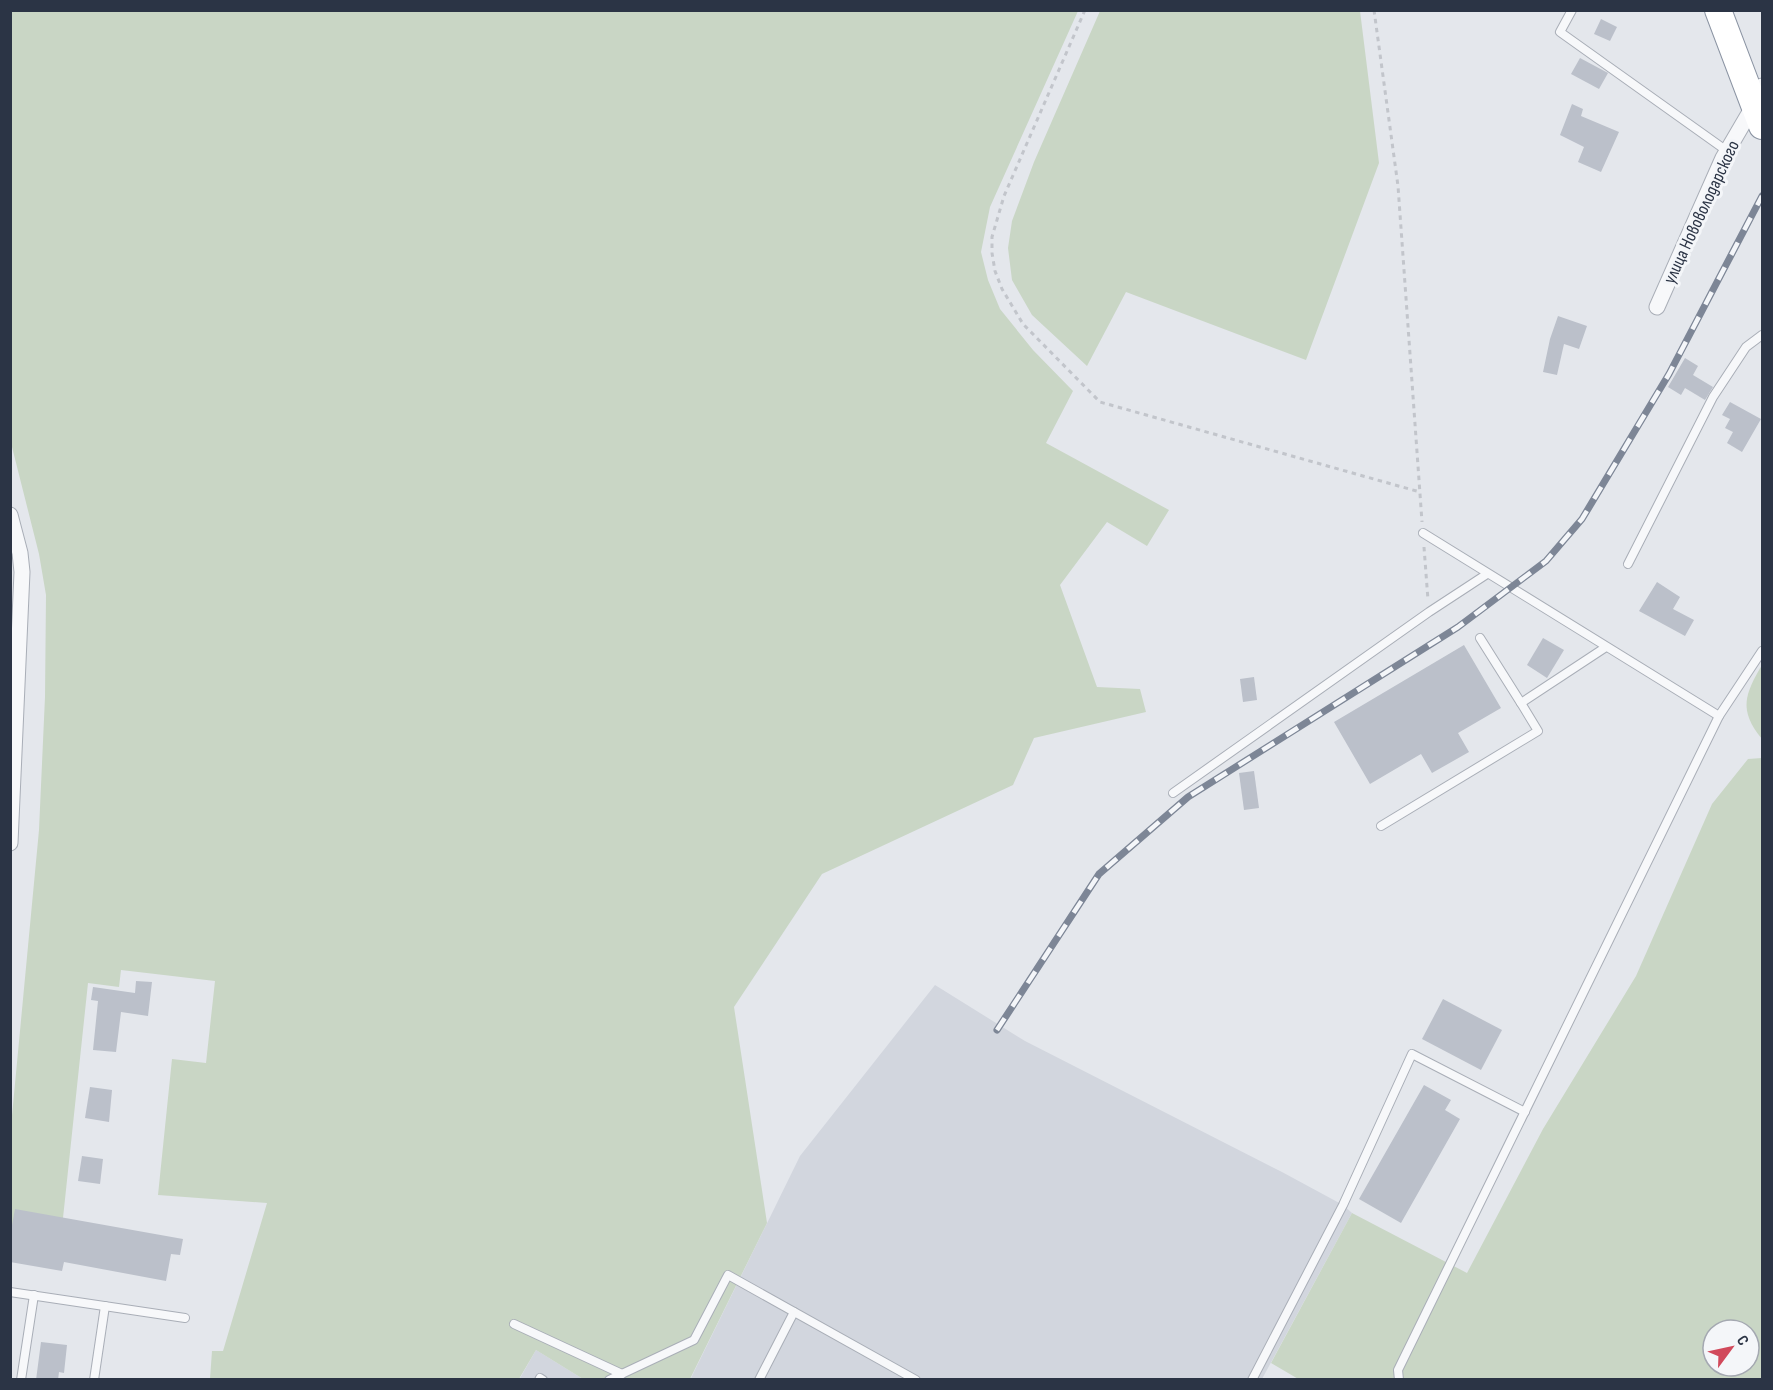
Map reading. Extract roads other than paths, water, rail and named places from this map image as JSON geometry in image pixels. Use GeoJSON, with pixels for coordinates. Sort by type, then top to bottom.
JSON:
{"type":"FeatureCollection","features":[{"type":"Feature","properties":{"kind":"highway"},"geometry":{"type":"LineString","coordinates":[[1718,10],[1760,106]]}},
{"type":"Feature","properties":{"kind":"street","name":"улица Нововолодарского"},"geometry":{"type":"LineString","coordinates":[[1657,307],[1726,152],[1760,106]]}},
{"type":"Feature","properties":{"kind":"street"},"geometry":{"type":"LineString","coordinates":[[10,515],[20,553],[22,572],[15,641],[10,843]]}},
{"type":"Feature","properties":{"kind":"lane"},"geometry":{"type":"LineString","coordinates":[[1572,10],[1560,32],[1726,152]]}},
{"type":"Feature","properties":{"kind":"lane"},"geometry":{"type":"LineString","coordinates":[[1628,564],[1713,397],[1746,347],[1762,335]]}},
{"type":"Feature","properties":{"kind":"lane"},"geometry":{"type":"LineString","coordinates":[[1423,533],[1719,716]]}},
{"type":"Feature","properties":{"kind":"lane"},"geometry":{"type":"LineString","coordinates":[[1173,793],[1428,612],[1487,573]]}},
{"type":"Feature","properties":{"kind":"lane"},"geometry":{"type":"LineString","coordinates":[[1381,826],[1538,731],[1480,638]]}},
{"type":"Feature","properties":{"kind":"lane"},"geometry":{"type":"LineString","coordinates":[[1521,703],[1606,647]]}},
{"type":"Feature","properties":{"kind":"lane"},"geometry":{"type":"LineString","coordinates":[[1399,1380],[1398,1370],[1719,716],[1762,651]]}},
{"type":"Feature","properties":{"kind":"lane"},"geometry":{"type":"LineString","coordinates":[[1252,1380],[1343,1204],[1412,1054],[1525,1112]]}},
{"type":"Feature","properties":{"kind":"lane"},"geometry":{"type":"LineString","coordinates":[[609,1380],[694,1340],[728,1275],[916,1380]]}},
{"type":"Feature","properties":{"kind":"lane"},"geometry":{"type":"LineString","coordinates":[[10,1292],[185,1318]]}},
{"type":"Feature","properties":{"kind":"lane"},"geometry":{"type":"LineString","coordinates":[[21,1380],[34,1295]]}},
{"type":"Feature","properties":{"kind":"lane"},"geometry":{"type":"LineString","coordinates":[[94,1380],[105,1306]]}},
{"type":"Feature","properties":{"kind":"lane"},"geometry":{"type":"LineString","coordinates":[[759,1380],[794,1312]]}},
{"type":"Feature","properties":{"kind":"lane"},"geometry":{"type":"LineString","coordinates":[[514,1324],[622,1374]]}},
{"type":"Feature","properties":{"kind":"railway"},"geometry":{"type":"LineString","coordinates":[[997,1030],[1099,874],[1188,797],[1458,627],[1546,561],[1582,519],[1669,374],[1762,196]]}}]}
